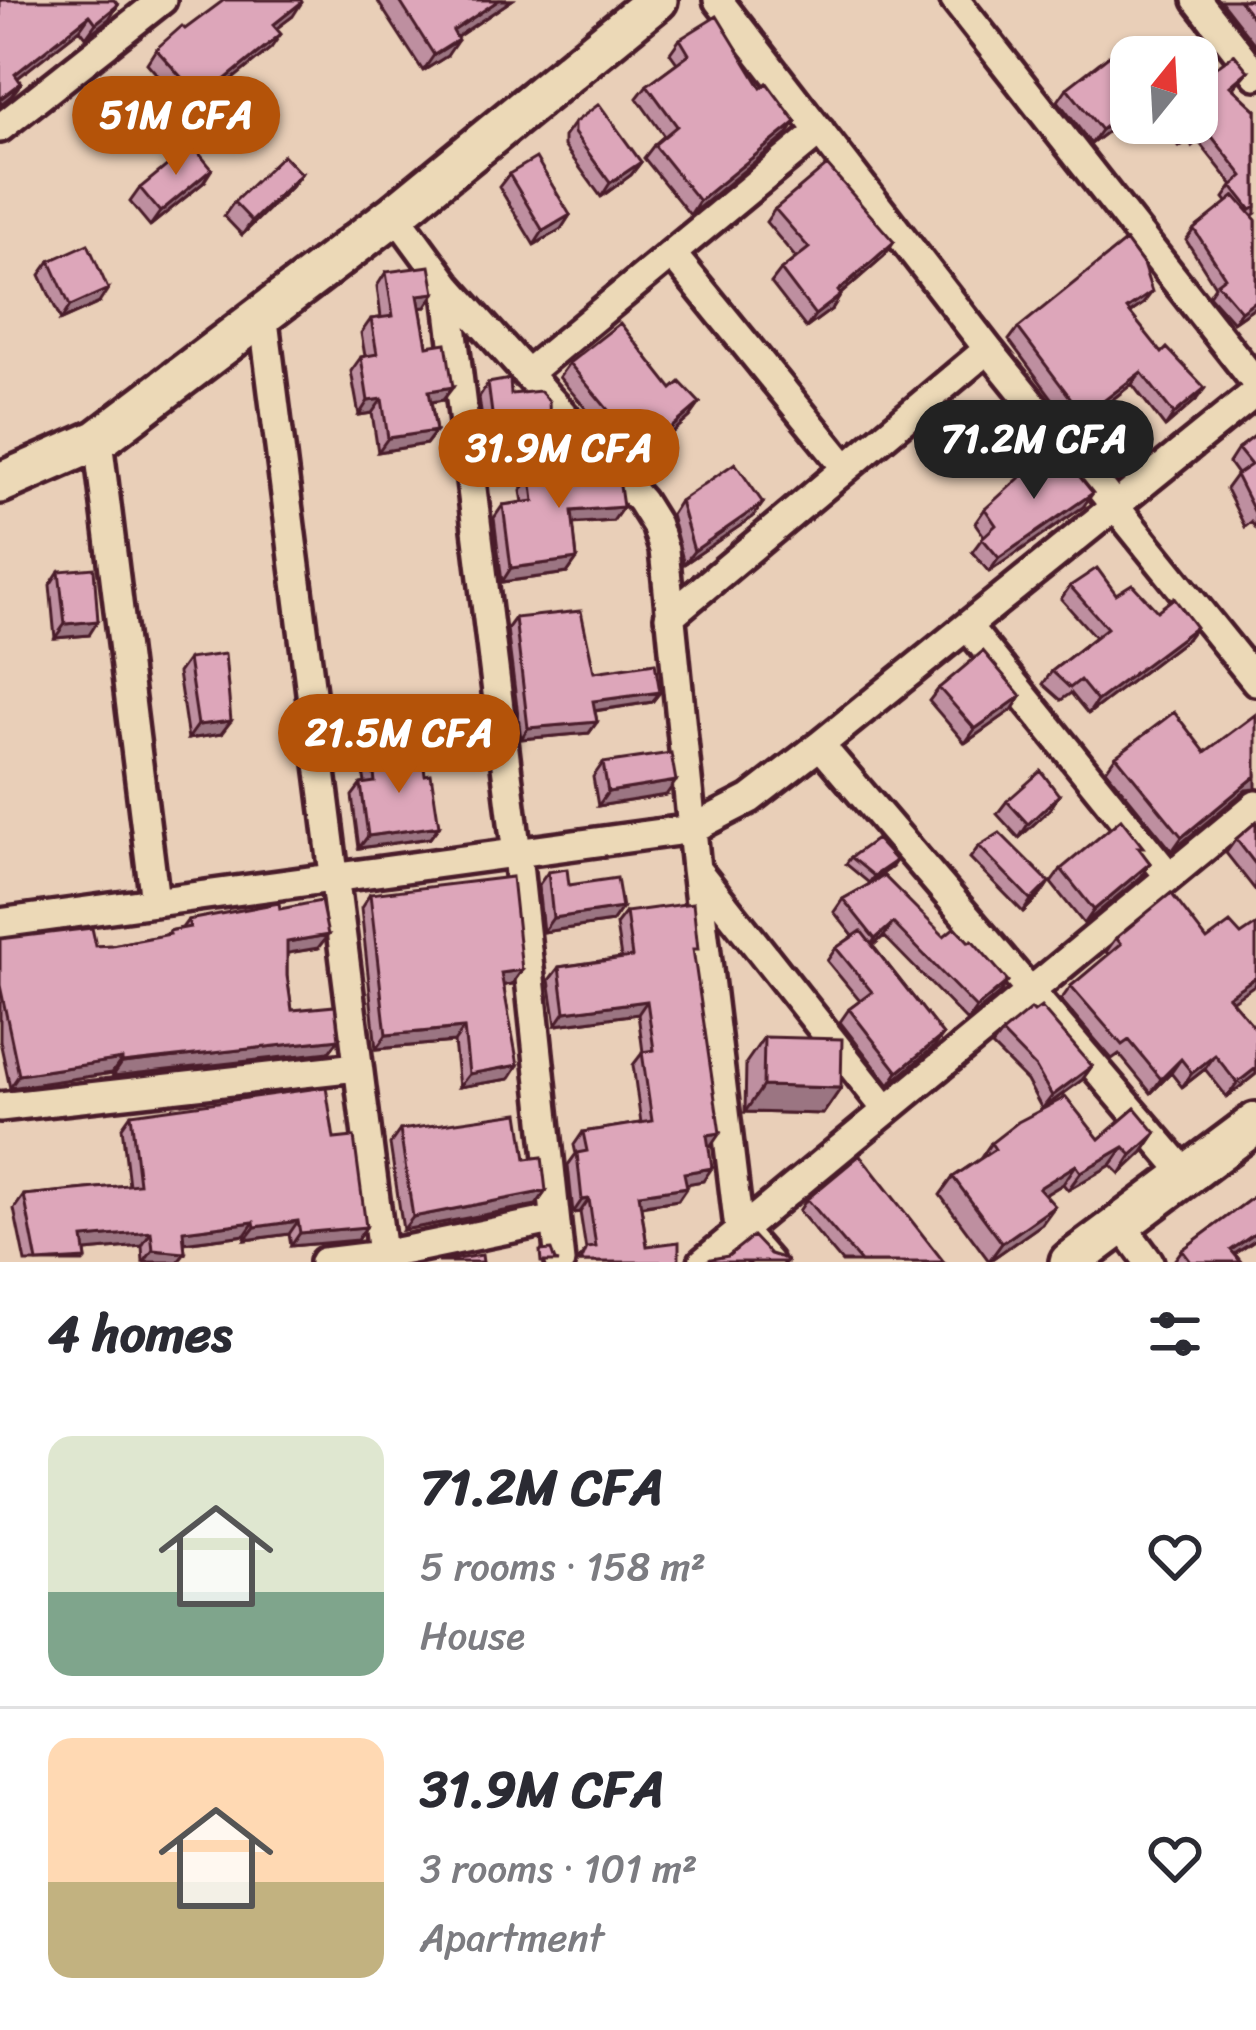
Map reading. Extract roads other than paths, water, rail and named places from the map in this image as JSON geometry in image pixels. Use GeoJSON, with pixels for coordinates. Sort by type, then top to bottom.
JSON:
{"type":"FeatureCollection","features":[{"type":"Feature","properties":{"kind":"street"},"geometry":{"type":"LineString","coordinates":[[0,128],[162,0]]}},
{"type":"Feature","properties":{"kind":"street"},"geometry":{"type":"LineString","coordinates":[[0,483],[98,440],[394,214],[657,0]]}},
{"type":"Feature","properties":{"kind":"street"},"geometry":{"type":"LineString","coordinates":[[718,0],[988,349],[1256,681]]}},
{"type":"Feature","properties":{"kind":"street"},"geometry":{"type":"LineString","coordinates":[[0,923],[692,829],[750,799],[820,745],[1256,387],[955,0]]}},
{"type":"Feature","properties":{"kind":"street"},"geometry":{"type":"LineString","coordinates":[[1197,0],[1256,75]]}},
{"type":"Feature","properties":{"kind":"street"},"geometry":{"type":"LineString","coordinates":[[526,374],[820,131]]}},
{"type":"Feature","properties":{"kind":"street"},"geometry":{"type":"LineString","coordinates":[[394,214],[448,285],[641,501],[656,525],[664,550],[739,1228],[768,1262]]}},
{"type":"Feature","properties":{"kind":"street"},"geometry":{"type":"LineString","coordinates":[[672,254],[846,468]]}},
{"type":"Feature","properties":{"kind":"street"},"geometry":{"type":"LineString","coordinates":[[448,285],[517,855],[560,1262]]}},
{"type":"Feature","properties":{"kind":"street"},"geometry":{"type":"LineString","coordinates":[[263,313],[382,1259]]}},
{"type":"Feature","properties":{"kind":"street"},"geometry":{"type":"LineString","coordinates":[[669,617],[988,349]]}},
{"type":"Feature","properties":{"kind":"street"},"geometry":{"type":"LineString","coordinates":[[98,440],[155,902]]}},
{"type":"Feature","properties":{"kind":"street"},"geometry":{"type":"LineString","coordinates":[[967,626],[1169,876]]}},
{"type":"Feature","properties":{"kind":"street"},"geometry":{"type":"LineString","coordinates":[[820,745],[1186,1175]]}},
{"type":"Feature","properties":{"kind":"street"},"geometry":{"type":"LineString","coordinates":[[703,1262],[1256,805]]}},
{"type":"Feature","properties":{"kind":"street"},"geometry":{"type":"LineString","coordinates":[[696,869],[885,1108]]}},
{"type":"Feature","properties":{"kind":"street"},"geometry":{"type":"LineString","coordinates":[[0,1107],[357,1067]]}},
{"type":"Feature","properties":{"kind":"street"},"geometry":{"type":"LineString","coordinates":[[1070,1262],[1256,1123]]}},
{"type":"Feature","properties":{"kind":"street"},"geometry":{"type":"LineString","coordinates":[[324,1262],[382,1259],[553,1220]]}},
{"type":"Feature","properties":{"kind":"street"},"geometry":{"type":"LineString","coordinates":[[1121,1224],[1149,1262]]}}]}
